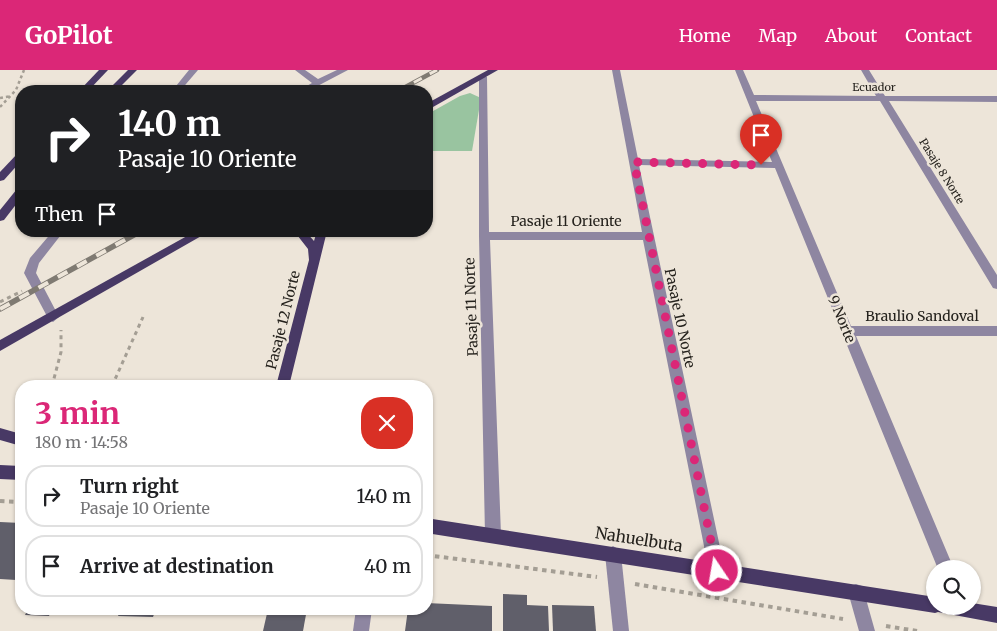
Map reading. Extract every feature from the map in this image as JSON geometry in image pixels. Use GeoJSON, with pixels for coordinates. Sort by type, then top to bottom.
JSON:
{"type":"FeatureCollection","features":[{"type":"Feature","properties":{"kind":"main road"},"geometry":{"type":"LineString","coordinates":[[89,85],[104,70]]}},
{"type":"Feature","properties":{"kind":"main road"},"geometry":{"type":"LineString","coordinates":[[117,85],[133,70]]}},
{"type":"Feature","properties":{"kind":"main road"},"geometry":{"type":"LineString","coordinates":[[433,104],[494,70]]}},
{"type":"Feature","properties":{"kind":"main road"},"geometry":{"type":"LineString","coordinates":[[0,178],[15,162]]}},
{"type":"Feature","properties":{"kind":"main road"},"geometry":{"type":"LineString","coordinates":[[0,216],[15,198]]}},
{"type":"Feature","properties":{"kind":"main road"},"geometry":{"type":"LineString","coordinates":[[0,346],[195,237]]}},
{"type":"Feature","properties":{"kind":"main road","name":"Pasaje 12 Norte"},"geometry":{"type":"LineString","coordinates":[[304,237],[313,248],[314,261]]}},
{"type":"Feature","properties":{"kind":"main road","name":"Pasaje 12 Norte"},"geometry":{"type":"LineString","coordinates":[[284,380],[320,237]]}},
{"type":"Feature","properties":{"kind":"main road"},"geometry":{"type":"LineString","coordinates":[[0,434],[15,438]]}},
{"type":"Feature","properties":{"kind":"main road"},"geometry":{"type":"LineString","coordinates":[[0,472],[15,473]]}},
{"type":"Feature","properties":{"kind":"main road","name":"Nahuelbuta"},"geometry":{"type":"LineString","coordinates":[[433,526],[926,604]]}},
{"type":"Feature","properties":{"kind":"main road"},"geometry":{"type":"LineString","coordinates":[[981,612],[997,615]]}},
{"type":"Feature","properties":{"kind":"street"},"geometry":{"type":"LineString","coordinates":[[181,85],[194,70]]}},
{"type":"Feature","properties":{"kind":"street"},"geometry":{"type":"LineString","coordinates":[[299,70],[318,83]]}},
{"type":"Feature","properties":{"kind":"street"},"geometry":{"type":"LineString","coordinates":[[314,85],[344,70]]}},
{"type":"Feature","properties":{"kind":"street","name":"Pasaje 10 Norte"},"geometry":{"type":"LineString","coordinates":[[616,70],[717,571]]}},
{"type":"Feature","properties":{"kind":"street","name":"9 Norte"},"geometry":{"type":"LineString","coordinates":[[739,70],[942,560]]}},
{"type":"Feature","properties":{"kind":"street","name":"Pasaje 8 Norte"},"geometry":{"type":"LineString","coordinates":[[865,70],[997,284]]}},
{"type":"Feature","properties":{"kind":"street","name":"Pasaje 11 Norte"},"geometry":{"type":"LineString","coordinates":[[483,77],[484,236],[493,535]]}},
{"type":"Feature","properties":{"kind":"street","name":"Ecuador"},"geometry":{"type":"LineString","coordinates":[[751,98],[997,99]]}},
{"type":"Feature","properties":{"kind":"street"},"geometry":{"type":"LineString","coordinates":[[634,162],[779,165]]}},
{"type":"Feature","properties":{"kind":"street","name":"Pasaje 11 Oriente"},"geometry":{"type":"LineString","coordinates":[[484,236],[648,236]]}},
{"type":"Feature","properties":{"kind":"street"},"geometry":{"type":"LineString","coordinates":[[53,317],[30,274],[34,262],[54,237]]}},
{"type":"Feature","properties":{"kind":"street","name":"Braulio Sandoval"},"geometry":{"type":"LineString","coordinates":[[847,331],[997,331]]}},
{"type":"Feature","properties":{"kind":"street"},"geometry":{"type":"LineString","coordinates":[[613,554],[621,631]]}},
{"type":"Feature","properties":{"kind":"street"},"geometry":{"type":"LineString","coordinates":[[856,592],[866,627]]}},
{"type":"Feature","properties":{"kind":"street"},"geometry":{"type":"LineString","coordinates":[[361,631],[363,615]]}},
{"type":"Feature","properties":{"kind":"path"},"geometry":{"type":"LineString","coordinates":[[18,85],[24,76],[24,70]]}},
{"type":"Feature","properties":{"kind":"path"},"geometry":{"type":"LineString","coordinates":[[0,107],[15,90]]}},
{"type":"Feature","properties":{"kind":"path"},"geometry":{"type":"LineString","coordinates":[[0,98],[11,96]]}},
{"type":"Feature","properties":{"kind":"path"},"geometry":{"type":"LineString","coordinates":[[0,302],[34,284]]}},
{"type":"Feature","properties":{"kind":"path"},"geometry":{"type":"LineString","coordinates":[[53,317],[61,328],[62,352],[54,380]]}},
{"type":"Feature","properties":{"kind":"path"},"geometry":{"type":"LineString","coordinates":[[115,380],[143,317]]}},
{"type":"Feature","properties":{"kind":"path"},"geometry":{"type":"LineString","coordinates":[[0,501],[15,502]]}},
{"type":"Feature","properties":{"kind":"path"},"geometry":{"type":"LineString","coordinates":[[433,556],[616,580],[866,627],[917,631]]}},
{"type":"Feature","properties":{"kind":"green space"},"geometry":{"type":"Polygon","coordinates":[[[470,93],[481,98],[472,151],[433,151],[433,111],[460,96],[470,93]]]}},
{"type":"Feature","properties":{"kind":"building"},"geometry":{"type":"Polygon","coordinates":[[[0,522],[15,523],[15,580],[0,579],[0,522]]]}},
{"type":"Feature","properties":{"kind":"building"},"geometry":{"type":"Polygon","coordinates":[[[503,594],[527,595],[527,605],[548,606],[549,631],[503,631],[503,594]]]}},
{"type":"Feature","properties":{"kind":"building"},"geometry":{"type":"Polygon","coordinates":[[[433,603],[492,606],[492,631],[405,631],[407,615],[433,615],[433,603]]]}},
{"type":"Feature","properties":{"kind":"building"},"geometry":{"type":"Polygon","coordinates":[[[552,605],[594,606],[596,631],[553,631],[552,605]]]}},
{"type":"Feature","properties":{"kind":"building"},"geometry":{"type":"Polygon","coordinates":[[[118,615],[154,615],[153,617],[118,615]]]}},
{"type":"Feature","properties":{"kind":"building"},"geometry":{"type":"Polygon","coordinates":[[[267,615],[306,615],[303,631],[263,631],[267,615]]]}},
{"type":"Feature","properties":{"kind":"railway"},"geometry":{"type":"LineString","coordinates":[[409,85],[437,70]]}},
{"type":"Feature","properties":{"kind":"railway"},"geometry":{"type":"LineString","coordinates":[[0,309],[130,237]]}},
{"type":"Feature","properties":{"kind":"route"},"geometry":{"type":"LineString","coordinates":[[717,571],[634,162],[761,165]]}}]}
